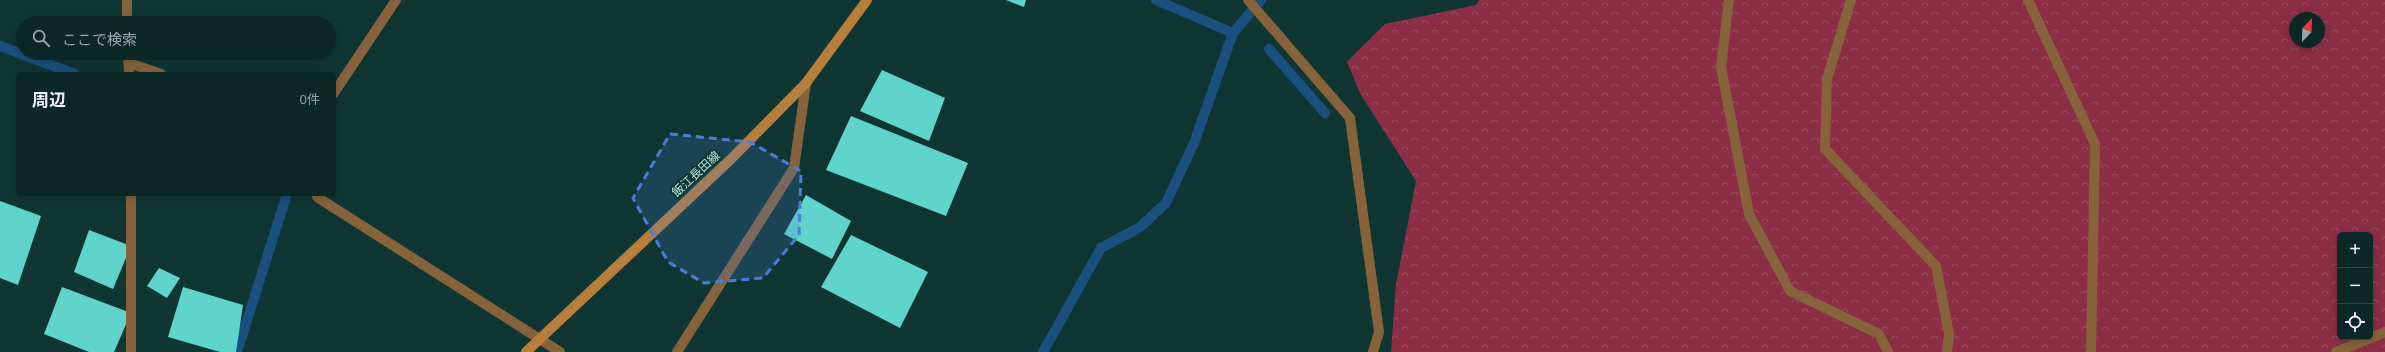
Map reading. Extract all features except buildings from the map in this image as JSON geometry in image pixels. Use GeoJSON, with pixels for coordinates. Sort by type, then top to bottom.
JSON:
{"type":"FeatureCollection","features":[{"type":"Feature","properties":{"kind":"main road","name":"飯江長田線"},"geometry":{"type":"LineString","coordinates":[[526,352],[730,160],[806,83],[868,0]]}},
{"type":"Feature","properties":{"kind":"street"},"geometry":{"type":"LineString","coordinates":[[127,0],[128,16]]}},
{"type":"Feature","properties":{"kind":"street"},"geometry":{"type":"LineString","coordinates":[[336,90],[396,0]]}},
{"type":"Feature","properties":{"kind":"street"},"geometry":{"type":"LineString","coordinates":[[1248,0],[1350,118],[1379,332],[1373,352]]}},
{"type":"Feature","properties":{"kind":"street"},"geometry":{"type":"LineString","coordinates":[[1729,0],[1721,67],[1750,214],[1790,291],[1879,334],[1888,352]]}},
{"type":"Feature","properties":{"kind":"street"},"geometry":{"type":"LineString","coordinates":[[1851,0],[1827,79],[1825,149],[1936,266],[1949,334],[1947,352]]}},
{"type":"Feature","properties":{"kind":"street"},"geometry":{"type":"LineString","coordinates":[[2028,0],[2095,144],[2091,352]]}},
{"type":"Feature","properties":{"kind":"street"},"geometry":{"type":"LineString","coordinates":[[129,60],[129,72]]}},
{"type":"Feature","properties":{"kind":"street"},"geometry":{"type":"LineString","coordinates":[[133,60],[157,72]]}},
{"type":"Feature","properties":{"kind":"street"},"geometry":{"type":"LineString","coordinates":[[677,352],[794,168],[806,83]]}},
{"type":"Feature","properties":{"kind":"street"},"geometry":{"type":"LineString","coordinates":[[131,196],[131,352]]}},
{"type":"Feature","properties":{"kind":"street"},"geometry":{"type":"LineString","coordinates":[[317,196],[538,340],[560,352]]}},
{"type":"Feature","properties":{"kind":"street"},"geometry":{"type":"LineString","coordinates":[[2336,352],[2385,332]]}},
{"type":"Feature","properties":{"kind":"highlighted area"},"geometry":{"type":"Polygon","coordinates":[[[670,134],[750,142],[801,171],[799,235],[763,278],[704,283],[668,262],[633,198],[670,134]]]}},
{"type":"Feature","properties":{"kind":"green space"},"geometry":{"type":"Polygon","coordinates":[[[1479,0],[2385,0],[2385,352],[1391,352],[1396,284],[1416,181],[1361,95],[1347,62],[1385,24],[1476,5],[1479,0]]]}},
{"type":"Feature","properties":{"kind":"waterway"},"geometry":{"type":"LineString","coordinates":[[1156,0],[1233,33],[1261,0]]}},
{"type":"Feature","properties":{"kind":"waterway"},"geometry":{"type":"LineString","coordinates":[[1043,352],[1101,248],[1140,227],[1166,203],[1194,143],[1233,33]]}},
{"type":"Feature","properties":{"kind":"waterway"},"geometry":{"type":"LineString","coordinates":[[0,46],[16,52]]}},
{"type":"Feature","properties":{"kind":"waterway"},"geometry":{"type":"LineString","coordinates":[[1269,49],[1325,113]]}},
{"type":"Feature","properties":{"kind":"waterway"},"geometry":{"type":"LineString","coordinates":[[38,60],[70,72]]}},
{"type":"Feature","properties":{"kind":"waterway"},"geometry":{"type":"LineString","coordinates":[[237,352],[286,196]]}}]}
